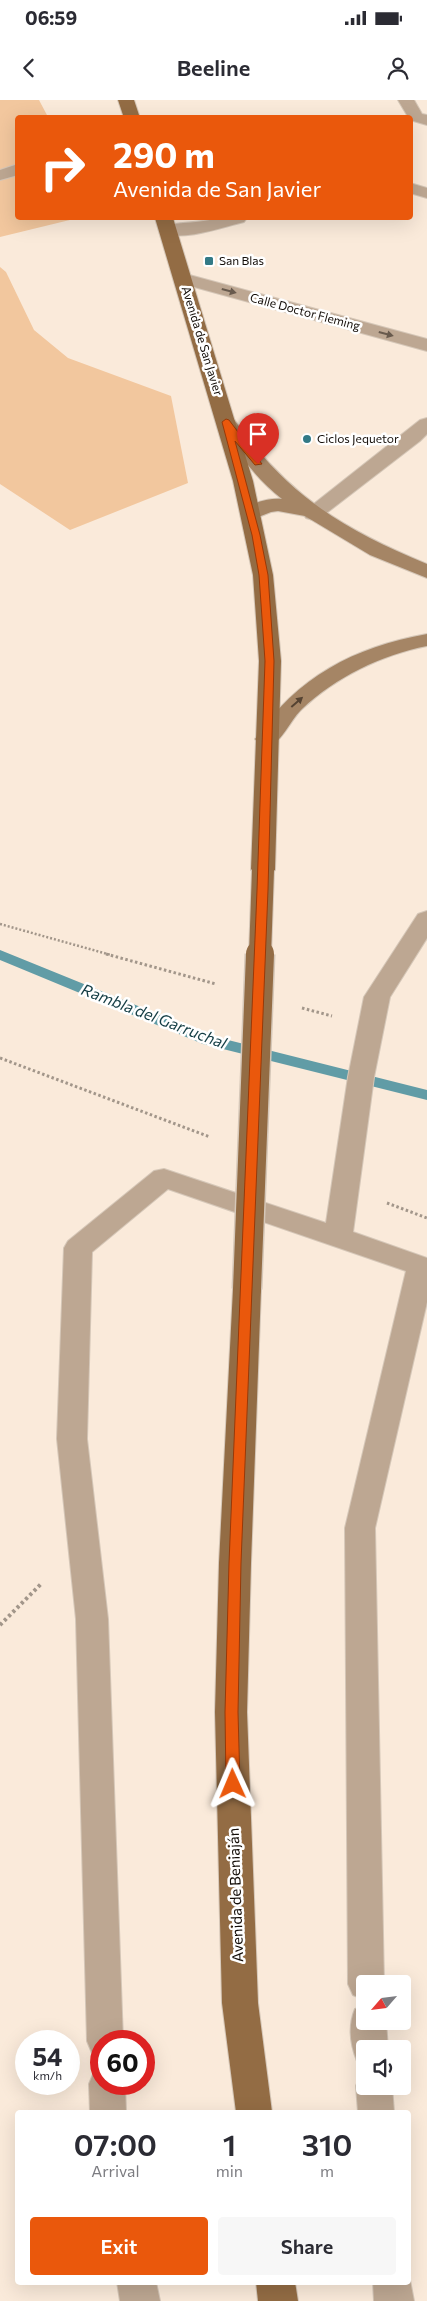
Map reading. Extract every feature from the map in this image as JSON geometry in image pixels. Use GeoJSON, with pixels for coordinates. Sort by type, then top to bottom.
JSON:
{"type":"FeatureCollection","features":[{"type":"Feature","properties":{"kind":"main road","name":"Avenida de San Javier"},"geometry":{"type":"LineString","coordinates":[[166,224],[226,422],[248,454],[288,494],[313,514],[347,535],[427,572]]}},
{"type":"Feature","properties":{"kind":"main road","name":"Avenida de Beniaján"},"geometry":{"type":"LineString","coordinates":[[226,422],[251,514],[263,575],[270,661],[235,1563],[232,1712],[240,2003],[254,2110]]}},
{"type":"Feature","properties":{"kind":"main road"},"geometry":{"type":"LineString","coordinates":[[251,514],[265,506],[274,504],[293,506],[313,514]]}},
{"type":"Feature","properties":{"kind":"main road"},"geometry":{"type":"LineString","coordinates":[[266,739],[292,706],[318,685],[340,671],[379,654],[427,640]]}},
{"type":"Feature","properties":{"kind":"main road"},"geometry":{"type":"LineString","coordinates":[[275,2285],[278,2301]]}},
{"type":"Feature","properties":{"kind":"street"},"geometry":{"type":"LineString","coordinates":[[406,100],[420,117]]}},
{"type":"Feature","properties":{"kind":"street"},"geometry":{"type":"LineString","coordinates":[[0,175],[15,170]]}},
{"type":"Feature","properties":{"kind":"street"},"geometry":{"type":"LineString","coordinates":[[413,189],[427,193]]}},
{"type":"Feature","properties":{"kind":"street"},"geometry":{"type":"LineString","coordinates":[[166,224],[199,228],[230,220]]}},
{"type":"Feature","properties":{"kind":"street","name":"Calle Doctor Fleming"},"geometry":{"type":"LineString","coordinates":[[182,278],[427,346]]}},
{"type":"Feature","properties":{"kind":"street"},"geometry":{"type":"LineString","coordinates":[[313,514],[422,434]]}},
{"type":"Feature","properties":{"kind":"street"},"geometry":{"type":"LineString","coordinates":[[338,1237],[361,1076],[377,997],[427,919]]}},
{"type":"Feature","properties":{"kind":"street"},"geometry":{"type":"LineString","coordinates":[[105,2030],[92,1619],[72,1439],[78,1248],[164,1178],[421,1266],[360,1528],[366,1975]]}},
{"type":"Feature","properties":{"kind":"street"},"geometry":{"type":"LineString","coordinates":[[107,2095],[108,2110]]}},
{"type":"Feature","properties":{"kind":"street"},"geometry":{"type":"LineString","coordinates":[[375,2095],[376,2110]]}},
{"type":"Feature","properties":{"kind":"street"},"geometry":{"type":"LineString","coordinates":[[137,2285],[140,2301]]}},
{"type":"Feature","properties":{"kind":"street"},"geometry":{"type":"LineString","coordinates":[[392,2285],[394,2301]]}},
{"type":"Feature","properties":{"kind":"path"},"geometry":{"type":"LineString","coordinates":[[0,924],[219,985]]}},
{"type":"Feature","properties":{"kind":"path"},"geometry":{"type":"LineString","coordinates":[[295,1006],[371,1027]]}},
{"type":"Feature","properties":{"kind":"path"},"geometry":{"type":"LineString","coordinates":[[0,1058],[214,1138]]}},
{"type":"Feature","properties":{"kind":"shaded area"},"geometry":{"type":"Polygon","coordinates":[[[0,100],[39,100],[47,115],[15,115],[15,220],[70,220],[0,237],[0,100]]]}},
{"type":"Feature","properties":{"kind":"shaded area"},"geometry":{"type":"Polygon","coordinates":[[[0,267],[6,272],[34,330],[68,358],[171,396],[188,483],[70,530],[0,484],[0,267]]]}},
{"type":"Feature","properties":{"kind":"waterway","name":"Rambla del Garruchal"},"geometry":{"type":"LineString","coordinates":[[0,955],[208,1040],[427,1095]]}},
{"type":"Feature","properties":{"kind":"place","name":"San Blas"},"geometry":{"type":"Point","coordinates":[209,261]}},
{"type":"Feature","properties":{"kind":"place","name":"Ciclos Jequetor"},"geometry":{"type":"Point","coordinates":[307,439]}},
{"type":"Feature","properties":{"kind":"route"},"geometry":{"type":"LineString","coordinates":[[233,1784],[232,1712],[235,1563],[270,661],[268,618],[256,535],[226,422],[248,454],[258,464]]}}]}
